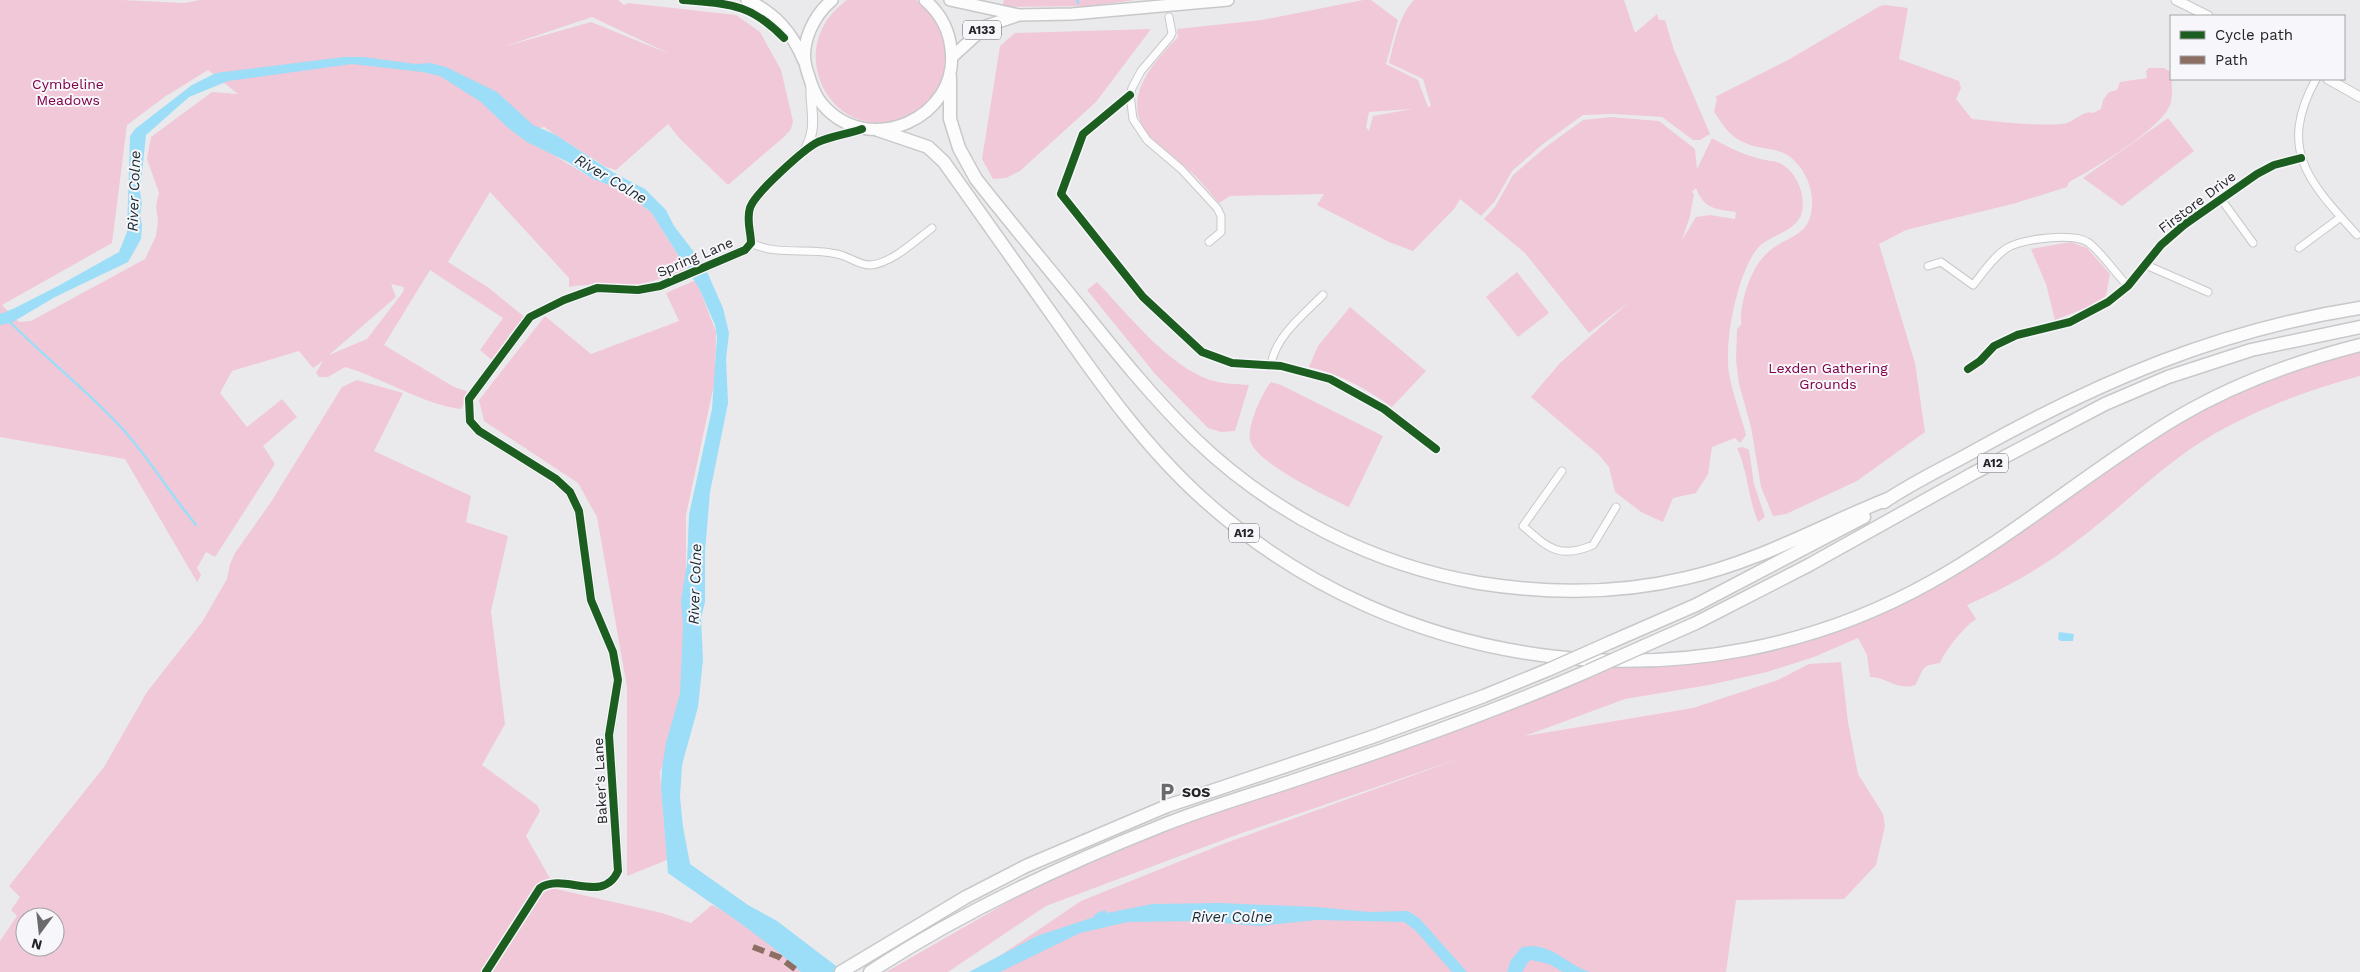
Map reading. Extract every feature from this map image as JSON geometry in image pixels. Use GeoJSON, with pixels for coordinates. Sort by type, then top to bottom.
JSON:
{"type":"FeatureCollection","features":[{"type":"Feature","properties":{"kind":"highway","name":"A12"},"geometry":{"type":"LineString","coordinates":[[950,77],[950,119],[958,148],[976,179],[1133,372],[1196,440],[1240,478],[1294,515],[1355,547],[1420,570],[1494,586],[1554,591],[1623,588],[1686,579],[1736,565],[1890,498],[2044,413],[2166,358],[2249,331],[2360,308]]}},
{"type":"Feature","properties":{"kind":"highway","name":"A12"},"geometry":{"type":"LineString","coordinates":[[878,130],[928,147],[944,162],[1119,408],[1172,469],[1227,519],[1285,561],[1359,602],[1434,632],[1492,648],[1540,657],[1582,660],[1656,661],[1724,654],[1789,640],[1853,619],[1902,598],[1956,568],[2116,457],[2179,417],[2270,374],[2322,355],[2360,345]]}},
{"type":"Feature","properties":{"kind":"highway","name":"A12"},"geometry":{"type":"LineString","coordinates":[[873,970],[964,916],[1074,863],[1153,829],[1479,716],[1696,623],[1782,579],[1972,474],[2105,404],[2168,377],[2251,350],[2360,327]]}},
{"type":"Feature","properties":{"kind":"highway","name":"A12"},"geometry":{"type":"LineString","coordinates":[[840,972],[867,954],[1026,866],[1150,814],[1378,735],[1484,696],[1550,669],[1696,605],[1866,516],[1890,498]]}},
{"type":"Feature","properties":{"kind":"main road"},"geometry":{"type":"LineString","coordinates":[[747,0],[776,18],[790,32],[805,64],[811,85],[822,104],[832,114],[862,129],[878,130],[900,127],[926,114],[943,92],[950,77],[952,58],[947,29],[941,18],[925,0]]}},
{"type":"Feature","properties":{"kind":"main road"},"geometry":{"type":"LineString","coordinates":[[805,64],[808,34],[818,14],[832,0]]}},
{"type":"Feature","properties":{"kind":"main road","name":"A133"},"geometry":{"type":"LineString","coordinates":[[950,0],[1019,15],[1072,14],[1228,0]]}},
{"type":"Feature","properties":{"kind":"main road","name":"A133"},"geometry":{"type":"LineString","coordinates":[[952,58],[986,26],[1019,15]]}},
{"type":"Feature","properties":{"kind":"street"},"geometry":{"type":"LineString","coordinates":[[2176,0],[2206,15]]}},
{"type":"Feature","properties":{"kind":"street"},"geometry":{"type":"LineString","coordinates":[[1169,17],[1172,33],[1141,71],[1130,95],[1083,134],[1061,194],[1143,297],[1202,352],[1232,363],[1271,365],[1318,374],[1348,387],[1400,420],[1436,449]]}},
{"type":"Feature","properties":{"kind":"street"},"geometry":{"type":"LineString","coordinates":[[2315,80],[2305,98],[2299,118],[2297,141],[2301,158],[2324,198],[2357,235]]}},
{"type":"Feature","properties":{"kind":"street"},"geometry":{"type":"LineString","coordinates":[[2330,80],[2360,97]]}},
{"type":"Feature","properties":{"kind":"street","name":"Spring Lane"},"geometry":{"type":"LineString","coordinates":[[468,412],[469,400],[476,388],[530,317],[564,300],[597,288],[638,290],[660,286],[686,277],[745,250],[751,243],[749,227],[750,208],[760,194],[806,149],[813,136],[811,85]]}},
{"type":"Feature","properties":{"kind":"street"},"geometry":{"type":"LineString","coordinates":[[1130,95],[1133,119],[1143,135],[1187,175],[1217,208],[1221,216],[1222,232],[1209,242]]}},
{"type":"Feature","properties":{"kind":"street","name":"Spring Lane"},"geometry":{"type":"LineString","coordinates":[[806,149],[836,136],[862,129]]}},
{"type":"Feature","properties":{"kind":"street","name":"Firstore Drive"},"geometry":{"type":"LineString","coordinates":[[1968,369],[1980,361],[1994,346],[2017,335],[2051,328],[2089,314],[2128,286],[2161,245],[2172,235],[2221,199],[2274,165],[2301,158]]}},
{"type":"Feature","properties":{"kind":"street"},"geometry":{"type":"LineString","coordinates":[[2221,199],[2253,243]]}},
{"type":"Feature","properties":{"kind":"street"},"geometry":{"type":"LineString","coordinates":[[2299,248],[2341,217]]}},
{"type":"Feature","properties":{"kind":"street","name":"Spring Lane"},"geometry":{"type":"LineString","coordinates":[[751,243],[774,251],[796,250],[840,255],[858,263],[871,265],[898,254],[932,228]]}},
{"type":"Feature","properties":{"kind":"street"},"geometry":{"type":"LineString","coordinates":[[1928,266],[1941,262],[1974,285],[1993,261],[2008,248],[2047,238],[2077,238],[2088,243],[2128,286]]}},
{"type":"Feature","properties":{"kind":"street"},"geometry":{"type":"LineString","coordinates":[[2146,265],[2208,292]]}},
{"type":"Feature","properties":{"kind":"street"},"geometry":{"type":"LineString","coordinates":[[1271,365],[1274,351],[1283,337],[1323,295]]}},
{"type":"Feature","properties":{"kind":"street","name":"Baker's Lane"},"geometry":{"type":"LineString","coordinates":[[468,412],[470,421],[479,431],[556,479],[570,492],[579,511],[591,600],[613,652],[618,680],[609,735],[618,871],[615,879],[599,888],[553,883],[540,888],[486,972]]}},
{"type":"Feature","properties":{"kind":"street"},"geometry":{"type":"LineString","coordinates":[[1562,472],[1523,526],[1551,549],[1561,552],[1593,545],[1616,507]]}},
{"type":"Feature","properties":{"kind":"green space","name":"Cymbeline Meadows"},"geometry":{"type":"Polygon","coordinates":[[[0,0],[122,0],[184,3],[200,0],[618,0],[624,5],[628,3],[736,15],[760,32],[781,70],[793,121],[791,129],[728,185],[680,139],[668,124],[616,170],[606,167],[551,132],[530,116],[544,127],[519,134],[593,179],[620,189],[651,212],[690,274],[675,275],[632,285],[569,287],[569,278],[490,192],[448,262],[489,288],[527,319],[495,363],[480,350],[503,318],[430,270],[384,345],[454,387],[469,392],[461,409],[418,397],[345,367],[328,377],[319,377],[316,373],[323,361],[313,368],[299,351],[232,371],[220,393],[247,427],[282,399],[297,417],[263,446],[275,464],[215,557],[206,552],[197,568],[201,575],[197,582],[125,459],[0,437],[0,0]],[[592,17],[506,46],[591,22],[670,54],[592,17]],[[208,70],[166,96],[127,125],[112,243],[2,305],[19,322],[31,321],[145,259],[156,236],[158,221],[156,206],[159,193],[147,159],[151,137],[212,92],[238,94],[208,70]],[[391,284],[396,297],[329,355],[367,339],[403,292],[404,287],[391,284]]]}},
{"type":"Feature","properties":{"kind":"green space"},"geometry":{"type":"Polygon","coordinates":[[[847,0],[916,0],[932,15],[939,25],[946,46],[945,69],[942,80],[934,95],[919,110],[903,118],[877,123],[854,118],[836,105],[823,87],[816,66],[817,42],[827,20],[847,0]]]}},
{"type":"Feature","properties":{"kind":"green space"},"geometry":{"type":"Polygon","coordinates":[[[1004,0],[1135,0],[1092,6],[1002,7],[1004,0]]]}},
{"type":"Feature","properties":{"kind":"green space"},"geometry":{"type":"Polygon","coordinates":[[[1371,0],[1398,20],[1386,64],[1418,80],[1428,107],[1431,106],[1423,79],[1389,63],[1404,13],[1414,0],[1624,0],[1635,33],[1657,14],[1659,20],[1665,20],[1674,50],[1710,134],[1700,140],[1693,140],[1662,117],[1613,114],[1583,115],[1543,144],[1512,171],[1495,201],[1481,216],[1460,199],[1455,208],[1413,251],[1389,242],[1317,205],[1324,194],[1230,196],[1219,203],[1195,176],[1159,146],[1148,134],[1138,114],[1137,102],[1145,78],[1178,37],[1177,29],[1262,20],[1371,0]],[[1412,109],[1369,112],[1366,127],[1369,131],[1373,116],[1412,109]]]}},
{"type":"Feature","properties":{"kind":"green space","name":"Lexden Gathering Grounds"},"geometry":{"type":"Polygon","coordinates":[[[1880,6],[1908,8],[1899,59],[1959,81],[1961,88],[1956,99],[1972,119],[2028,124],[2067,123],[2085,113],[2093,113],[2101,109],[2103,100],[2109,92],[2117,90],[2120,82],[2147,78],[2146,71],[2149,68],[2164,68],[2170,71],[2171,101],[2164,115],[2140,137],[2109,159],[2069,182],[2067,187],[2016,203],[1906,230],[1879,244],[1915,363],[1925,432],[1857,481],[1786,514],[1773,516],[1761,487],[1751,427],[1739,384],[1736,360],[1737,329],[1741,325],[1745,294],[1756,266],[1768,252],[1802,231],[1808,223],[1811,213],[1812,195],[1802,170],[1788,155],[1748,144],[1739,140],[1728,131],[1714,112],[1717,99],[1715,97],[1788,60],[1880,6]]]}},
{"type":"Feature","properties":{"kind":"green space"},"geometry":{"type":"Polygon","coordinates":[[[1151,29],[1096,102],[1020,171],[1006,178],[993,179],[982,159],[1000,46],[1015,33],[1151,29]]]}},
{"type":"Feature","properties":{"kind":"green space"},"geometry":{"type":"Polygon","coordinates":[[[1611,117],[1659,121],[1695,149],[1697,169],[1712,138],[1745,154],[1783,165],[1794,176],[1801,192],[1803,204],[1798,221],[1757,249],[1743,275],[1738,291],[1730,327],[1728,360],[1732,388],[1746,435],[1740,443],[1735,438],[1712,447],[1708,474],[1696,493],[1673,498],[1663,522],[1641,512],[1615,492],[1609,467],[1599,455],[1531,397],[1560,363],[1629,302],[1589,333],[1525,253],[1484,219],[1495,207],[1513,175],[1547,146],[1583,120],[1611,117]],[[1696,188],[1692,192],[1694,194],[1690,216],[1682,240],[1696,217],[1710,215],[1735,219],[1736,212],[1711,207],[1699,195],[1696,188]]]}},
{"type":"Feature","properties":{"kind":"green space"},"geometry":{"type":"Polygon","coordinates":[[[2168,118],[2194,151],[2122,206],[2083,178],[2168,118]]]}},
{"type":"Feature","properties":{"kind":"green space"},"geometry":{"type":"Polygon","coordinates":[[[2071,242],[2087,248],[2110,274],[2106,296],[2086,308],[2055,320],[2046,284],[2031,249],[2071,242]]]}},
{"type":"Feature","properties":{"kind":"green space"},"geometry":{"type":"Polygon","coordinates":[[[1517,272],[1549,313],[1518,337],[1486,297],[1517,272]]]}},
{"type":"Feature","properties":{"kind":"green space"},"geometry":{"type":"Polygon","coordinates":[[[696,280],[716,332],[715,380],[686,515],[686,690],[660,773],[667,860],[627,876],[627,687],[597,517],[578,483],[484,421],[479,400],[545,316],[591,354],[679,321],[666,293],[696,280]]]}},
{"type":"Feature","properties":{"kind":"green space"},"geometry":{"type":"Polygon","coordinates":[[[1097,282],[1149,337],[1179,363],[1194,373],[1210,380],[1249,385],[1235,431],[1221,432],[1208,428],[1156,375],[1087,290],[1097,282]]]}},
{"type":"Feature","properties":{"kind":"green space"},"geometry":{"type":"Polygon","coordinates":[[[1350,307],[1426,371],[1392,407],[1353,383],[1309,367],[1318,346],[1350,307]]]}},
{"type":"Feature","properties":{"kind":"green space"},"geometry":{"type":"Polygon","coordinates":[[[2360,346],[2360,376],[2289,399],[2219,431],[2178,458],[2091,530],[2039,568],[1967,605],[1976,619],[1966,627],[1946,651],[1940,663],[1927,666],[1921,672],[1915,685],[1897,685],[1870,677],[1867,655],[1858,638],[1814,657],[1767,672],[1709,685],[1625,699],[1525,736],[1693,708],[1778,680],[1809,664],[1841,662],[1848,722],[1858,774],[1883,814],[1885,826],[1876,865],[1844,899],[1736,900],[1726,972],[976,972],[1081,901],[1223,844],[1464,757],[1239,834],[1046,906],[948,972],[886,972],[1029,890],[1190,820],[1412,747],[1647,652],[1650,652],[1620,666],[1630,662],[1658,662],[1854,622],[2222,396],[2360,346]]]}},
{"type":"Feature","properties":{"kind":"green space"},"geometry":{"type":"Polygon","coordinates":[[[357,380],[403,393],[374,451],[471,496],[466,522],[508,536],[491,611],[505,724],[482,765],[537,805],[540,811],[526,836],[556,889],[662,913],[691,923],[712,905],[791,947],[821,972],[0,972],[0,941],[15,919],[15,957],[65,957],[65,907],[15,907],[15,914],[11,910],[20,897],[9,886],[104,767],[147,692],[202,622],[227,579],[230,564],[235,553],[271,502],[342,387],[357,380]]]}},
{"type":"Feature","properties":{"kind":"green space"},"geometry":{"type":"Polygon","coordinates":[[[1271,382],[1281,385],[1383,436],[1349,507],[1293,478],[1264,458],[1255,449],[1250,440],[1253,418],[1271,382]]]}},
{"type":"Feature","properties":{"kind":"green space"},"geometry":{"type":"Polygon","coordinates":[[[1743,447],[1749,450],[1754,484],[1765,517],[1758,522],[1744,466],[1737,448],[1743,447]]]}},
{"type":"Feature","properties":{"kind":"water","name":"River Colne"},"geometry":{"type":"Polygon","coordinates":[[[344,57],[363,57],[416,64],[430,63],[446,67],[497,92],[533,125],[556,135],[614,173],[645,189],[666,210],[674,226],[704,265],[723,308],[729,333],[726,359],[728,403],[710,492],[705,552],[705,602],[701,618],[703,660],[698,707],[682,765],[680,797],[690,864],[748,905],[777,921],[844,972],[801,972],[753,932],[668,873],[661,788],[662,768],[666,743],[680,694],[683,627],[681,600],[687,564],[689,515],[712,409],[717,337],[715,325],[699,288],[651,212],[620,189],[593,179],[568,162],[527,142],[507,127],[481,102],[440,76],[423,72],[352,64],[228,81],[189,97],[146,135],[140,191],[142,204],[140,215],[142,225],[141,239],[128,262],[55,297],[11,323],[0,325],[0,314],[58,286],[119,252],[127,232],[130,136],[135,129],[192,85],[216,73],[344,57]]]}},
{"type":"Feature","properties":{"kind":"water"},"geometry":{"type":"Polygon","coordinates":[[[2059,632],[2074,634],[2073,641],[2061,641],[2058,639],[2059,632]]]}},
{"type":"Feature","properties":{"kind":"water","name":"River Colne"},"geometry":{"type":"Polygon","coordinates":[[[1220,903],[1317,907],[1369,912],[1408,911],[1419,918],[1467,972],[1452,972],[1415,930],[1404,922],[1317,920],[1259,926],[1199,921],[1128,922],[1080,933],[1000,972],[969,972],[1037,936],[1094,917],[1095,914],[1105,910],[1107,913],[1152,904],[1220,903]]]}},
{"type":"Feature","properties":{"kind":"water"},"geometry":{"type":"Polygon","coordinates":[[[1532,946],[1555,953],[1590,972],[1563,972],[1549,964],[1531,960],[1522,972],[1507,972],[1511,960],[1522,947],[1532,946]]]}},
{"type":"Feature","properties":{"kind":"waterway"},"geometry":{"type":"LineString","coordinates":[[9,321],[99,405],[127,434],[196,525]]}},
{"type":"Feature","properties":{"kind":"marked path"},"geometry":{"type":"LineString","coordinates":[[753,947],[779,957],[799,972]]}},
{"type":"Feature","properties":{"kind":"cycle path"},"geometry":{"type":"LineString","coordinates":[[683,0],[738,7],[772,26],[784,38]]}},
{"type":"Feature","properties":{"kind":"cycle path"},"geometry":{"type":"LineString","coordinates":[[1130,95],[1083,134],[1061,194],[1143,297],[1202,352],[1232,363],[1281,366],[1330,379],[1384,409],[1436,449]]}},
{"type":"Feature","properties":{"kind":"cycle path"},"geometry":{"type":"LineString","coordinates":[[486,972],[540,888],[560,883],[593,887],[603,886],[611,881],[618,871],[609,735],[618,680],[613,652],[591,600],[579,511],[570,492],[556,479],[479,431],[470,421],[469,399],[530,317],[564,300],[597,288],[638,290],[660,286],[745,250],[751,243],[750,208],[760,193],[791,162],[811,146],[829,138],[862,129]]}},
{"type":"Feature","properties":{"kind":"cycle path"},"geometry":{"type":"LineString","coordinates":[[1968,369],[1980,361],[1994,346],[2017,335],[2070,322],[2108,302],[2128,286],[2161,245],[2184,225],[2257,174],[2274,165],[2301,158]]}},
{"type":"Feature","properties":{"kind":"place","name":"SOS"},"geometry":{"type":"Point","coordinates":[1167,792]}}]}
